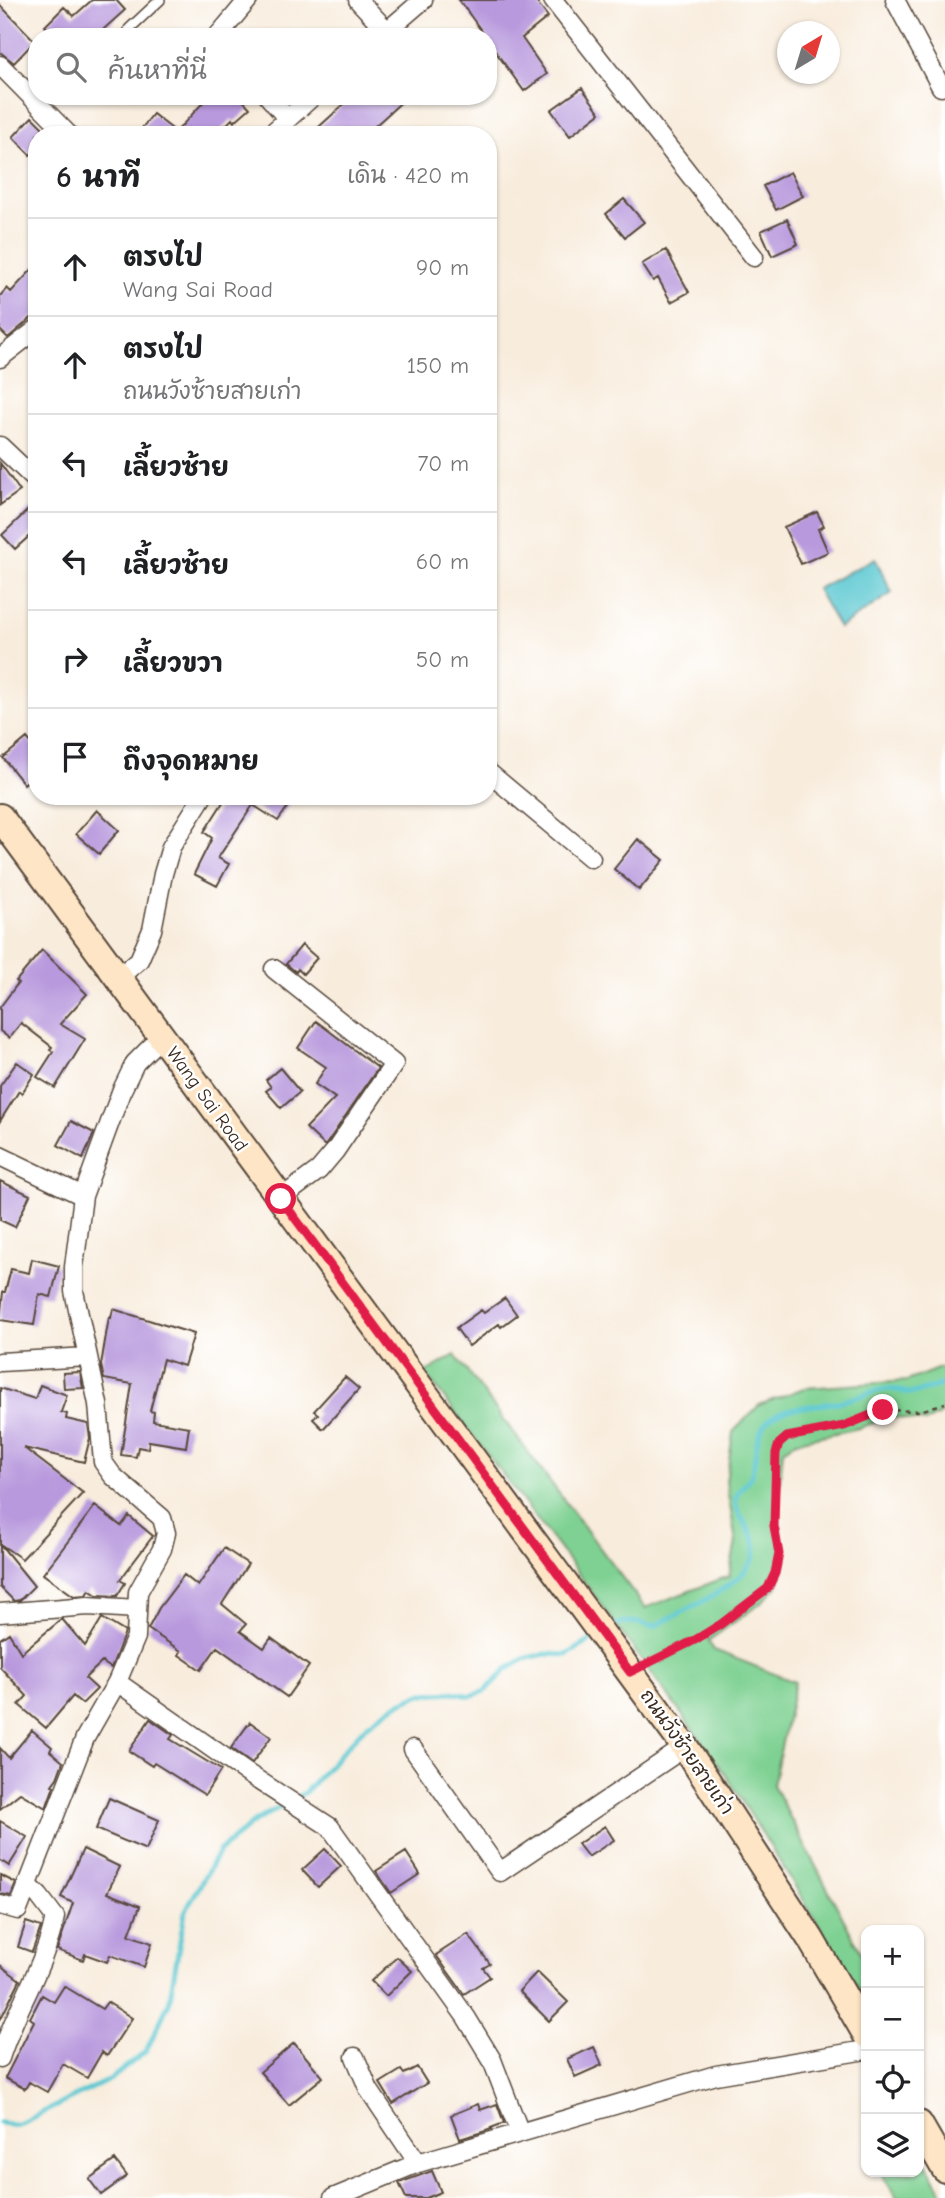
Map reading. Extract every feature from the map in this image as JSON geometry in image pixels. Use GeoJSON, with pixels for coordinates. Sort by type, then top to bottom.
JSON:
{"type":"FeatureCollection","features":[{"type":"Feature","properties":{"kind":"main road","name":"Wang Sai Road"},"geometry":{"type":"LineString","coordinates":[[0,817],[415,1381]]}},
{"type":"Feature","properties":{"kind":"main road","name":"ถนนวังซ้ายสายเก่า"},"geometry":{"type":"LineString","coordinates":[[415,1381],[684,1747],[810,1938],[861,2026]]}},
{"type":"Feature","properties":{"kind":"main road"},"geometry":{"type":"LineString","coordinates":[[924,2133],[945,2169]]}},
{"type":"Feature","properties":{"kind":"street"},"geometry":{"type":"LineString","coordinates":[[358,0],[379,28]]}},
{"type":"Feature","properties":{"kind":"street"},"geometry":{"type":"LineString","coordinates":[[390,28],[423,0]]}},
{"type":"Feature","properties":{"kind":"street"},"geometry":{"type":"LineString","coordinates":[[554,0],[754,257]]}},
{"type":"Feature","properties":{"kind":"street"},"geometry":{"type":"LineString","coordinates":[[895,0],[941,87]]}},
{"type":"Feature","properties":{"kind":"street"},"geometry":{"type":"LineString","coordinates":[[222,28],[238,3]]}},
{"type":"Feature","properties":{"kind":"street"},"geometry":{"type":"LineString","coordinates":[[0,65],[28,93]]}},
{"type":"Feature","properties":{"kind":"street"},"geometry":{"type":"LineString","coordinates":[[39,105],[60,126]]}},
{"type":"Feature","properties":{"kind":"street"},"geometry":{"type":"LineString","coordinates":[[276,105],[288,119]]}},
{"type":"Feature","properties":{"kind":"street"},"geometry":{"type":"LineString","coordinates":[[280,126],[303,105]]}},
{"type":"Feature","properties":{"kind":"street"},"geometry":{"type":"LineString","coordinates":[[4,350],[28,335]]}},
{"type":"Feature","properties":{"kind":"street"},"geometry":{"type":"LineString","coordinates":[[0,446],[28,472]]}},
{"type":"Feature","properties":{"kind":"street"},"geometry":{"type":"LineString","coordinates":[[497,780],[590,859]]}},
{"type":"Feature","properties":{"kind":"street"},"geometry":{"type":"LineString","coordinates":[[117,979],[139,960],[152,930],[171,847],[197,805]]}},
{"type":"Feature","properties":{"kind":"street"},"geometry":{"type":"LineString","coordinates":[[274,969],[394,1064],[335,1151],[319,1170],[281,1199]]}},
{"type":"Feature","properties":{"kind":"street"},"geometry":{"type":"LineString","coordinates":[[0,1905],[18,1910],[85,1738],[117,1682],[136,1637],[138,1592],[162,1549],[166,1533],[162,1518],[113,1476],[103,1462],[98,1404],[74,1291],[74,1267],[83,1196],[121,1092],[135,1063],[161,1037]]}},
{"type":"Feature","properties":{"kind":"street"},"geometry":{"type":"LineString","coordinates":[[0,1156],[83,1196]]}},
{"type":"Feature","properties":{"kind":"street"},"geometry":{"type":"LineString","coordinates":[[0,1362],[88,1357]]}},
{"type":"Feature","properties":{"kind":"street"},"geometry":{"type":"LineString","coordinates":[[0,1613],[88,1606],[137,1609]]}},
{"type":"Feature","properties":{"kind":"street"},"geometry":{"type":"LineString","coordinates":[[117,1682],[330,1827],[466,2017],[492,2060],[520,2133]]}},
{"type":"Feature","properties":{"kind":"street"},"geometry":{"type":"LineString","coordinates":[[413,1749],[500,1872],[684,1747]]}},
{"type":"Feature","properties":{"kind":"street"},"geometry":{"type":"LineString","coordinates":[[0,2058],[9,2030],[51,1937],[55,1917],[27,1884]]}},
{"type":"Feature","properties":{"kind":"street"},"geometry":{"type":"LineString","coordinates":[[333,2198],[365,2191],[418,2163],[716,2075],[861,2051]]}},
{"type":"Feature","properties":{"kind":"street"},"geometry":{"type":"LineString","coordinates":[[355,2057],[369,2090],[418,2163]]}},
{"type":"Feature","properties":{"kind":"lane"},"geometry":{"type":"LineString","coordinates":[[130,28],[160,0]]}},
{"type":"Feature","properties":{"kind":"path"},"geometry":{"type":"LineString","coordinates":[[630,1672],[704,1634],[768,1588],[779,1554],[774,1526],[776,1453],[779,1444],[787,1437],[844,1426],[883,1410],[920,1411],[945,1403]]}},
{"type":"Feature","properties":{"kind":"green space"},"geometry":{"type":"Polygon","coordinates":[[[455,1355],[645,1608],[729,1576],[736,1542],[726,1482],[733,1432],[759,1405],[804,1388],[907,1381],[945,1366],[945,1412],[926,1422],[890,1417],[859,1428],[797,1441],[783,1450],[777,1513],[786,1561],[777,1587],[761,1603],[708,1641],[714,1650],[795,1682],[773,1785],[861,1952],[861,1993],[726,1775],[578,1573],[425,1373],[455,1355]]]}},
{"type":"Feature","properties":{"kind":"green space"},"geometry":{"type":"Polygon","coordinates":[[[924,2160],[945,2198],[897,2198],[883,2177],[924,2177],[924,2160]]]}},
{"type":"Feature","properties":{"kind":"water"},"geometry":{"type":"Polygon","coordinates":[[[875,558],[892,593],[839,628],[817,589],[875,558]]]}},
{"type":"Feature","properties":{"kind":"building"},"geometry":{"type":"Polygon","coordinates":[[[92,0],[116,0],[125,10],[105,28],[45,26],[64,7],[74,16],[92,0]]]}},
{"type":"Feature","properties":{"kind":"building"},"geometry":{"type":"Polygon","coordinates":[[[459,0],[535,0],[548,17],[522,38],[547,74],[524,91],[497,54],[497,28],[479,28],[459,0]]]}},
{"type":"Feature","properties":{"kind":"building"},"geometry":{"type":"Polygon","coordinates":[[[0,5],[28,34],[28,48],[14,63],[0,52],[0,5]]]}},
{"type":"Feature","properties":{"kind":"building"},"geometry":{"type":"Polygon","coordinates":[[[582,88],[600,113],[570,136],[551,110],[582,88]]]}},
{"type":"Feature","properties":{"kind":"building"},"geometry":{"type":"Polygon","coordinates":[[[201,105],[247,105],[250,108],[225,126],[182,126],[201,105]]]}},
{"type":"Feature","properties":{"kind":"building"},"geometry":{"type":"Polygon","coordinates":[[[343,105],[398,105],[375,126],[320,126],[343,105]]]}},
{"type":"Feature","properties":{"kind":"building"},"geometry":{"type":"Polygon","coordinates":[[[153,114],[168,126],[144,126],[153,114]]]}},
{"type":"Feature","properties":{"kind":"building"},"geometry":{"type":"Polygon","coordinates":[[[32,117],[41,126],[28,126],[28,153],[13,137],[32,117]]]}},
{"type":"Feature","properties":{"kind":"building"},"geometry":{"type":"Polygon","coordinates":[[[790,172],[803,196],[776,210],[763,186],[790,172]]]}},
{"type":"Feature","properties":{"kind":"building"},"geometry":{"type":"Polygon","coordinates":[[[624,199],[644,222],[625,237],[606,214],[624,199]]]}},
{"type":"Feature","properties":{"kind":"building"},"geometry":{"type":"Polygon","coordinates":[[[787,219],[798,244],[772,256],[761,231],[787,219]]]}},
{"type":"Feature","properties":{"kind":"building"},"geometry":{"type":"Polygon","coordinates":[[[666,250],[689,292],[671,302],[658,278],[653,281],[642,264],[666,250]]]}},
{"type":"Feature","properties":{"kind":"building"},"geometry":{"type":"Polygon","coordinates":[[[28,274],[28,321],[8,338],[0,330],[0,296],[7,288],[11,292],[28,274]]]}},
{"type":"Feature","properties":{"kind":"building"},"geometry":{"type":"Polygon","coordinates":[[[0,463],[20,491],[0,505],[0,463]]]}},
{"type":"Feature","properties":{"kind":"building"},"geometry":{"type":"Polygon","coordinates":[[[28,510],[28,537],[15,549],[2,535],[28,510]]]}},
{"type":"Feature","properties":{"kind":"building"},"geometry":{"type":"Polygon","coordinates":[[[817,512],[824,526],[818,529],[828,552],[801,564],[784,527],[817,512]]]}},
{"type":"Feature","properties":{"kind":"building"},"geometry":{"type":"Polygon","coordinates":[[[27,738],[28,781],[24,784],[3,758],[27,738]]]}},
{"type":"Feature","properties":{"kind":"building"},"geometry":{"type":"Polygon","coordinates":[[[221,805],[253,805],[218,858],[229,864],[217,886],[194,874],[212,838],[204,832],[221,805]]]}},
{"type":"Feature","properties":{"kind":"building"},"geometry":{"type":"Polygon","coordinates":[[[253,805],[289,805],[278,821],[253,805]]]}},
{"type":"Feature","properties":{"kind":"building"},"geometry":{"type":"Polygon","coordinates":[[[97,810],[119,830],[99,854],[76,834],[97,810]]]}},
{"type":"Feature","properties":{"kind":"building"},"geometry":{"type":"Polygon","coordinates":[[[638,839],[664,860],[639,890],[614,869],[638,839]]]}},
{"type":"Feature","properties":{"kind":"building"},"geometry":{"type":"Polygon","coordinates":[[[302,945],[317,958],[303,974],[286,964],[302,945]]]}},
{"type":"Feature","properties":{"kind":"building"},"geometry":{"type":"Polygon","coordinates":[[[42,950],[87,994],[60,1024],[85,1039],[55,1088],[37,1077],[53,1052],[50,1050],[52,1047],[21,1023],[9,1038],[0,1031],[0,1007],[18,983],[16,981],[42,950]]]}},
{"type":"Feature","properties":{"kind":"building"},"geometry":{"type":"Polygon","coordinates":[[[316,1021],[378,1068],[325,1146],[306,1128],[335,1098],[315,1084],[326,1067],[298,1048],[316,1021]]]}},
{"type":"Feature","properties":{"kind":"building"},"geometry":{"type":"Polygon","coordinates":[[[17,1062],[34,1074],[22,1093],[19,1091],[0,1121],[0,1086],[17,1062]]]}},
{"type":"Feature","properties":{"kind":"building"},"geometry":{"type":"Polygon","coordinates":[[[280,1068],[300,1092],[281,1108],[266,1091],[271,1087],[266,1080],[280,1068]]]}},
{"type":"Feature","properties":{"kind":"building"},"geometry":{"type":"Polygon","coordinates":[[[71,1121],[94,1133],[83,1159],[58,1145],[71,1121]]]}},
{"type":"Feature","properties":{"kind":"building"},"geometry":{"type":"Polygon","coordinates":[[[0,1181],[30,1195],[15,1227],[0,1220],[0,1181]]]}},
{"type":"Feature","properties":{"kind":"building"},"geometry":{"type":"Polygon","coordinates":[[[32,1259],[59,1266],[51,1297],[39,1294],[34,1325],[0,1320],[3,1292],[11,1269],[29,1273],[32,1259]]]}},
{"type":"Feature","properties":{"kind":"building"},"geometry":{"type":"Polygon","coordinates":[[[505,1298],[517,1315],[501,1327],[499,1324],[469,1346],[456,1328],[481,1310],[484,1313],[505,1298]]]}},
{"type":"Feature","properties":{"kind":"building"},"geometry":{"type":"Polygon","coordinates":[[[113,1309],[194,1334],[184,1366],[163,1359],[150,1411],[154,1412],[153,1421],[189,1427],[186,1447],[149,1441],[148,1449],[138,1447],[136,1457],[121,1455],[132,1384],[104,1379],[101,1365],[109,1317],[111,1318],[113,1309]]]}},
{"type":"Feature","properties":{"kind":"building"},"geometry":{"type":"Polygon","coordinates":[[[80,1372],[83,1388],[64,1389],[63,1373],[80,1372]]]}},
{"type":"Feature","properties":{"kind":"building"},"geometry":{"type":"Polygon","coordinates":[[[345,1377],[359,1389],[323,1429],[313,1419],[318,1414],[314,1411],[345,1377]]]}},
{"type":"Feature","properties":{"kind":"building"},"geometry":{"type":"Polygon","coordinates":[[[40,1385],[67,1395],[61,1412],[67,1414],[66,1419],[88,1424],[90,1438],[84,1462],[24,1448],[83,1493],[22,1559],[0,1544],[0,1388],[35,1399],[40,1385]]]}},
{"type":"Feature","properties":{"kind":"building"},"geometry":{"type":"Polygon","coordinates":[[[95,1506],[121,1526],[129,1516],[153,1536],[120,1580],[125,1583],[117,1596],[97,1595],[89,1590],[86,1595],[74,1596],[43,1574],[95,1506]]]}},
{"type":"Feature","properties":{"kind":"building"},"geometry":{"type":"Polygon","coordinates":[[[0,1544],[34,1586],[20,1600],[14,1601],[0,1587],[0,1544]]]}},
{"type":"Feature","properties":{"kind":"building"},"geometry":{"type":"Polygon","coordinates":[[[224,1548],[248,1564],[222,1604],[246,1624],[240,1631],[264,1648],[271,1638],[309,1666],[287,1697],[217,1647],[201,1670],[179,1655],[181,1651],[148,1629],[159,1608],[184,1575],[198,1586],[224,1548]]]}},
{"type":"Feature","properties":{"kind":"building"},"geometry":{"type":"Polygon","coordinates":[[[102,1618],[125,1632],[111,1668],[102,1662],[85,1678],[97,1689],[82,1704],[73,1696],[46,1728],[19,1705],[27,1696],[0,1667],[0,1639],[9,1633],[21,1653],[62,1619],[85,1646],[102,1618]]]}},
{"type":"Feature","properties":{"kind":"building"},"geometry":{"type":"Polygon","coordinates":[[[150,1719],[173,1735],[170,1739],[221,1770],[205,1795],[154,1763],[152,1766],[129,1751],[150,1719]]]}},
{"type":"Feature","properties":{"kind":"building"},"geometry":{"type":"Polygon","coordinates":[[[250,1722],[271,1737],[252,1763],[231,1748],[250,1722]]]}},
{"type":"Feature","properties":{"kind":"building"},"geometry":{"type":"Polygon","coordinates":[[[32,1730],[52,1747],[50,1751],[63,1762],[52,1785],[54,1786],[46,1808],[20,1793],[0,1809],[0,1748],[9,1758],[32,1730]]]}},
{"type":"Feature","properties":{"kind":"building"},"geometry":{"type":"Polygon","coordinates":[[[109,1798],[159,1820],[146,1850],[96,1829],[109,1798]]]}},
{"type":"Feature","properties":{"kind":"building"},"geometry":{"type":"Polygon","coordinates":[[[0,1821],[27,1837],[9,1866],[0,1860],[0,1821]]]}},
{"type":"Feature","properties":{"kind":"building"},"geometry":{"type":"Polygon","coordinates":[[[605,1826],[614,1840],[588,1857],[578,1844],[605,1826]]]}},
{"type":"Feature","properties":{"kind":"building"},"geometry":{"type":"Polygon","coordinates":[[[83,1849],[120,1867],[107,1893],[140,1906],[129,1935],[152,1943],[144,1967],[110,1955],[107,1962],[85,1954],[83,1960],[57,1950],[73,1903],[61,1897],[83,1849]]]}},
{"type":"Feature","properties":{"kind":"building"},"geometry":{"type":"Polygon","coordinates":[[[325,1849],[341,1866],[318,1887],[302,1870],[325,1849]]]}},
{"type":"Feature","properties":{"kind":"building"},"geometry":{"type":"Polygon","coordinates":[[[406,1852],[420,1874],[391,1893],[376,1871],[406,1852]]]}},
{"type":"Feature","properties":{"kind":"building"},"geometry":{"type":"Polygon","coordinates":[[[0,1875],[16,1883],[11,1896],[0,1894],[0,1875]]]}},
{"type":"Feature","properties":{"kind":"building"},"geometry":{"type":"Polygon","coordinates":[[[26,1922],[41,1927],[32,1952],[18,1947],[26,1922]]]}},
{"type":"Feature","properties":{"kind":"building"},"geometry":{"type":"Polygon","coordinates":[[[468,1934],[490,1964],[483,1968],[490,1977],[464,1994],[436,1955],[468,1934]]]}},
{"type":"Feature","properties":{"kind":"building"},"geometry":{"type":"Polygon","coordinates":[[[397,1957],[412,1971],[386,1996],[371,1981],[397,1957]]]}},
{"type":"Feature","properties":{"kind":"building"},"geometry":{"type":"Polygon","coordinates":[[[0,1965],[20,1980],[0,2020],[0,1965]]]}},
{"type":"Feature","properties":{"kind":"building"},"geometry":{"type":"Polygon","coordinates":[[[537,1972],[568,2002],[549,2021],[519,1991],[537,1972]]]}},
{"type":"Feature","properties":{"kind":"building"},"geometry":{"type":"Polygon","coordinates":[[[64,1986],[102,2009],[107,2002],[132,2018],[107,2056],[102,2052],[87,2078],[63,2064],[47,2092],[29,2082],[25,2089],[5,2078],[34,2021],[30,2018],[42,1995],[54,2002],[64,1986]]]}},
{"type":"Feature","properties":{"kind":"building"},"geometry":{"type":"Polygon","coordinates":[[[294,2043],[323,2077],[289,2105],[260,2072],[294,2043]]]}},
{"type":"Feature","properties":{"kind":"building"},"geometry":{"type":"Polygon","coordinates":[[[594,2047],[602,2065],[575,2077],[567,2059],[594,2047]]]}},
{"type":"Feature","properties":{"kind":"building"},"geometry":{"type":"Polygon","coordinates":[[[417,2067],[427,2083],[393,2104],[380,2083],[401,2070],[404,2074],[417,2067]]]}},
{"type":"Feature","properties":{"kind":"building"},"geometry":{"type":"Polygon","coordinates":[[[478,2104],[480,2110],[497,2104],[504,2123],[460,2139],[451,2115],[478,2104]]]}},
{"type":"Feature","properties":{"kind":"building"},"geometry":{"type":"Polygon","coordinates":[[[115,2160],[127,2176],[101,2195],[89,2179],[115,2160]]]}},
{"type":"Feature","properties":{"kind":"building"},"geometry":{"type":"Polygon","coordinates":[[[432,2171],[441,2192],[426,2198],[406,2198],[399,2183],[432,2171]]]}},
{"type":"Feature","properties":{"kind":"waterway"},"geometry":{"type":"LineString","coordinates":[[607,1629],[629,1622],[653,1627],[723,1589],[746,1570],[753,1559],[755,1544],[738,1512],[736,1500],[752,1473],[760,1432],[770,1419],[793,1408],[835,1403],[882,1390],[914,1393],[945,1383]]}},
{"type":"Feature","properties":{"kind":"waterway"},"geometry":{"type":"LineString","coordinates":[[294,1799],[305,1792],[366,1726],[394,1706],[421,1694],[453,1692],[470,1696],[485,1691],[507,1669],[524,1659],[545,1654],[567,1655],[596,1637]]}},
{"type":"Feature","properties":{"kind":"waterway"},"geometry":{"type":"LineString","coordinates":[[0,2123],[17,2125],[111,2079],[146,2051],[169,2003],[185,1912],[219,1851],[254,1822],[285,1804]]}},
{"type":"Feature","properties":{"kind":"route"},"geometry":{"type":"LineString","coordinates":[[281,1199],[630,1672],[695,1640],[768,1588],[779,1554],[774,1526],[776,1453],[779,1444],[796,1434],[844,1426],[883,1410]]}}]}
